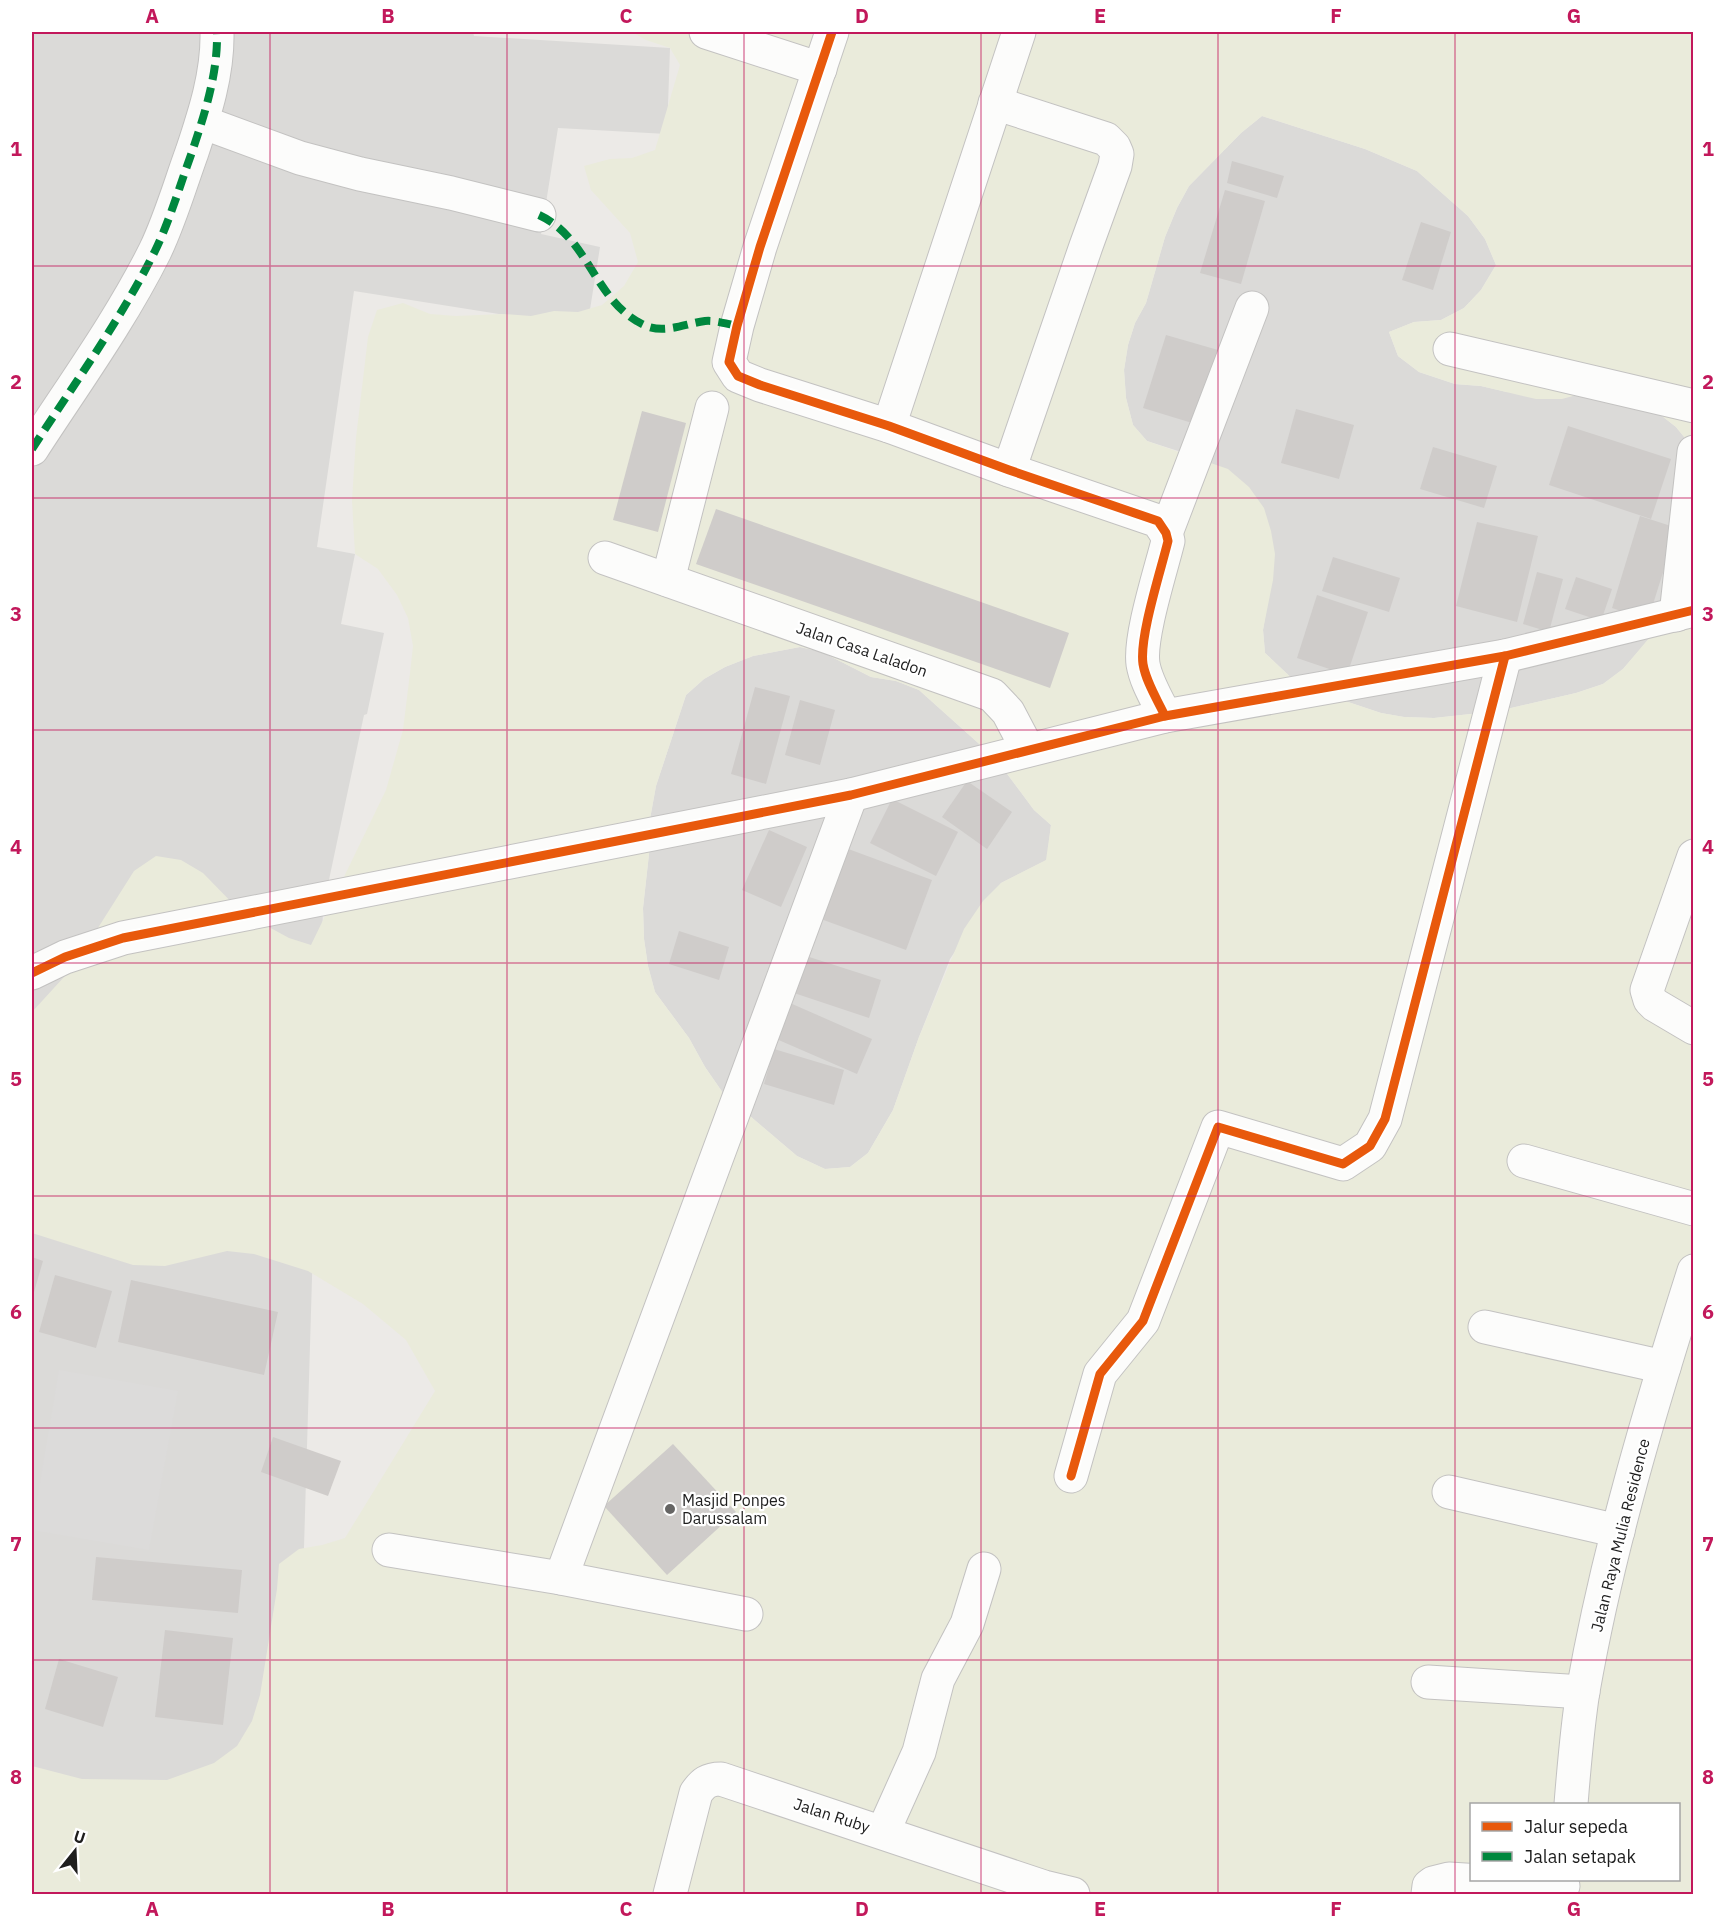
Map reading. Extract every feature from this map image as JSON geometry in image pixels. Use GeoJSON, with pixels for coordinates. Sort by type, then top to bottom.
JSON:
{"type":"FeatureCollection","features":[{"type":"Feature","properties":{"kind":"street"},"geometry":{"type":"LineString","coordinates":[[32,449],[124,307],[156,249],[202,122],[216,62],[217,32]]}},
{"type":"Feature","properties":{"kind":"street"},"geometry":{"type":"LineString","coordinates":[[706,32],[820,69]]}},
{"type":"Feature","properties":{"kind":"street"},"geometry":{"type":"LineString","coordinates":[[832,32],[754,266],[729,362],[738,376],[889,426],[1158,521],[1168,540],[1145,637],[1143,663],[1146,675],[1165,716]]}},
{"type":"Feature","properties":{"kind":"street"},"geometry":{"type":"LineString","coordinates":[[889,426],[1019,32]]}},
{"type":"Feature","properties":{"kind":"street"},"geometry":{"type":"LineString","coordinates":[[995,102],[1106,139],[1117,154],[1110,181],[1009,470]]}},
{"type":"Feature","properties":{"kind":"street"},"geometry":{"type":"LineString","coordinates":[[202,122],[300,158],[539,215]]}},
{"type":"Feature","properties":{"kind":"street"},"geometry":{"type":"LineString","coordinates":[[1166,533],[1252,308]]}},
{"type":"Feature","properties":{"kind":"street"},"geometry":{"type":"LineString","coordinates":[[1450,349],[1694,406]]}},
{"type":"Feature","properties":{"kind":"street"},"geometry":{"type":"LineString","coordinates":[[668,580],[712,408]]}},
{"type":"Feature","properties":{"kind":"street"},"geometry":{"type":"LineString","coordinates":[[32,973],[65,957],[123,938],[851,795],[1165,716],[1505,656],[1685,612],[1694,452]]}},
{"type":"Feature","properties":{"kind":"street","name":"Jalan Casa Laladon"},"geometry":{"type":"LineString","coordinates":[[604,558],[992,695],[1008,712],[1028,750]]}},
{"type":"Feature","properties":{"kind":"street"},"geometry":{"type":"LineString","coordinates":[[1071,1476],[1100,1374],[1143,1321],[1218,1126],[1343,1164],[1370,1146],[1385,1119],[1505,656]]}},
{"type":"Feature","properties":{"kind":"street"},"geometry":{"type":"LineString","coordinates":[[561,1578],[851,795]]}},
{"type":"Feature","properties":{"kind":"street"},"geometry":{"type":"LineString","coordinates":[[1694,856],[1647,990],[1650,1000],[1655,1005],[1694,1028]]}},
{"type":"Feature","properties":{"kind":"street"},"geometry":{"type":"LineString","coordinates":[[1524,1161],[1694,1209]]}},
{"type":"Feature","properties":{"kind":"street","name":"Jalan Raya Mulia Residence"},"geometry":{"type":"LineString","coordinates":[[1571,1803],[1583,1692],[1618,1531],[1664,1367],[1694,1271]]}},
{"type":"Feature","properties":{"kind":"street"},"geometry":{"type":"LineString","coordinates":[[1485,1327],[1664,1367]]}},
{"type":"Feature","properties":{"kind":"street"},"geometry":{"type":"LineString","coordinates":[[1449,1492],[1618,1531]]}},
{"type":"Feature","properties":{"kind":"street"},"geometry":{"type":"LineString","coordinates":[[389,1550],[561,1578],[746,1614]]}},
{"type":"Feature","properties":{"kind":"street"},"geometry":{"type":"LineString","coordinates":[[883,1832],[919,1752],[938,1679],[967,1624],[984,1569]]}},
{"type":"Feature","properties":{"kind":"street"},"geometry":{"type":"LineString","coordinates":[[1428,1683],[1583,1692]]}},
{"type":"Feature","properties":{"kind":"street","name":"Jalan Ruby"},"geometry":{"type":"LineString","coordinates":[[670,1894],[692,1804],[704,1783],[713,1779],[721,1779],[1044,1887],[1073,1894]]}},
{"type":"Feature","properties":{"kind":"street"},"geometry":{"type":"LineString","coordinates":[[1428,1894],[1429,1886],[1433,1883],[1449,1879],[1470,1880]]}},
{"type":"Feature","properties":{"kind":"street"},"geometry":{"type":"LineString","coordinates":[[1478,1881],[1563,1887]]}},
{"type":"Feature","properties":{"kind":"shaded area"},"geometry":{"type":"Polygon","coordinates":[[[32,32],[473,32],[474,36],[670,48],[667,134],[558,128],[541,234],[600,247],[587,328],[354,291],[317,547],[355,554],[341,624],[384,633],[323,908],[298,1749],[32,1894],[32,32]]]}},
{"type":"Feature","properties":{"kind":"shaded area"},"geometry":{"type":"Polygon","coordinates":[[[1262,116],[1365,149],[1417,171],[1468,216],[1485,239],[1496,265],[1481,290],[1464,308],[1441,320],[1414,322],[1389,332],[1398,356],[1419,372],[1455,384],[1481,386],[1507,392],[1591,391],[1648,405],[1676,427],[1693,448],[1682,601],[1623,669],[1603,684],[1576,693],[1498,711],[1434,718],[1404,717],[1381,713],[1300,686],[1265,653],[1263,630],[1267,605],[1203,459],[1147,441],[1133,425],[1126,398],[1124,370],[1128,345],[1135,323],[1146,303],[1165,237],[1177,208],[1189,186],[1241,133],[1262,116]]]}},
{"type":"Feature","properties":{"kind":"shaded area"},"geometry":{"type":"Polygon","coordinates":[[[800,647],[822,652],[871,677],[896,681],[919,690],[996,759],[1034,810],[1051,825],[1047,860],[1001,883],[950,959],[893,1110],[868,1153],[850,1167],[825,1169],[797,1156],[723,1093],[689,1038],[655,992],[644,939],[643,908],[650,845],[650,819],[656,786],[686,695],[704,679],[725,667],[753,656],[800,647]]]}},
{"type":"Feature","properties":{"kind":"shaded area"},"geometry":{"type":"Polygon","coordinates":[[[59,1370],[178,1391],[149,1550],[32,1530],[59,1370]]]}},
{"type":"Feature","properties":{"kind":"green space"},"geometry":{"type":"Polygon","coordinates":[[[632,32],[1693,32],[1693,448],[1676,427],[1648,405],[1591,391],[1562,399],[1536,399],[1481,386],[1455,384],[1419,372],[1398,356],[1389,332],[1414,322],[1441,320],[1464,308],[1481,290],[1496,265],[1485,239],[1468,216],[1417,171],[1365,149],[1262,116],[1241,133],[1189,186],[1177,208],[1165,237],[1146,303],[1135,323],[1128,345],[1124,370],[1126,398],[1133,425],[1147,441],[1228,469],[1249,487],[1264,508],[1275,554],[1273,580],[1263,630],[1265,653],[1300,686],[1381,713],[1404,717],[1434,718],[1498,711],[1576,693],[1603,684],[1623,669],[1693,586],[1693,1894],[32,1894],[32,1766],[82,1779],[167,1780],[214,1763],[237,1746],[252,1721],[260,1695],[279,1564],[299,1549],[345,1538],[435,1391],[406,1340],[363,1304],[308,1271],[254,1254],[227,1251],[165,1266],[133,1265],[32,1233],[32,1012],[64,977],[84,950],[134,871],[156,856],[181,860],[203,873],[241,912],[289,938],[311,945],[386,790],[403,730],[413,646],[408,618],[397,595],[378,569],[355,554],[352,500],[356,438],[368,337],[377,310],[403,303],[430,314],[456,316],[503,314],[531,316],[554,311],[578,312],[602,305],[624,286],[638,262],[630,233],[591,190],[584,166],[610,159],[632,158],[655,150],[680,65],[670,48],[646,40],[632,32]],[[800,647],[753,656],[725,667],[704,679],[686,695],[656,786],[650,819],[650,845],[643,908],[644,939],[655,992],[689,1038],[723,1093],[797,1156],[825,1169],[850,1167],[868,1153],[893,1110],[919,1037],[964,929],[983,901],[1001,883],[1046,860],[1051,825],[1034,810],[996,759],[919,690],[896,681],[871,677],[822,652],[800,647]]]}},
{"type":"Feature","properties":{"kind":"building"},"geometry":{"type":"Polygon","coordinates":[[[1232,161],[1284,176],[1277,198],[1227,183],[1232,161]]]}},
{"type":"Feature","properties":{"kind":"building"},"geometry":{"type":"Polygon","coordinates":[[[1225,190],[1265,201],[1241,284],[1200,273],[1225,190]]]}},
{"type":"Feature","properties":{"kind":"building"},"geometry":{"type":"Polygon","coordinates":[[[1421,222],[1451,232],[1433,290],[1402,280],[1421,222]]]}},
{"type":"Feature","properties":{"kind":"building"},"geometry":{"type":"Polygon","coordinates":[[[1166,335],[1225,352],[1202,426],[1143,408],[1166,335]]]}},
{"type":"Feature","properties":{"kind":"building"},"geometry":{"type":"Polygon","coordinates":[[[1296,409],[1354,425],[1339,479],[1281,463],[1296,409]]]}},
{"type":"Feature","properties":{"kind":"building"},"geometry":{"type":"Polygon","coordinates":[[[642,411],[686,423],[658,532],[613,520],[642,411]]]}},
{"type":"Feature","properties":{"kind":"building"},"geometry":{"type":"Polygon","coordinates":[[[1568,426],[1671,459],[1651,519],[1549,485],[1568,426]]]}},
{"type":"Feature","properties":{"kind":"building"},"geometry":{"type":"Polygon","coordinates":[[[1433,447],[1497,466],[1484,508],[1420,489],[1433,447]]]}},
{"type":"Feature","properties":{"kind":"building"},"geometry":{"type":"Polygon","coordinates":[[[716,509],[1069,633],[1050,688],[696,564],[716,509]]]}},
{"type":"Feature","properties":{"kind":"building"},"geometry":{"type":"Polygon","coordinates":[[[1640,516],[1677,528],[1648,620],[1612,608],[1640,516]]]}},
{"type":"Feature","properties":{"kind":"building"},"geometry":{"type":"Polygon","coordinates":[[[1477,522],[1538,536],[1517,622],[1456,606],[1477,522]]]}},
{"type":"Feature","properties":{"kind":"building"},"geometry":{"type":"Polygon","coordinates":[[[1333,557],[1400,578],[1389,612],[1322,591],[1333,557]]]}},
{"type":"Feature","properties":{"kind":"building"},"geometry":{"type":"Polygon","coordinates":[[[1537,572],[1563,579],[1549,632],[1523,624],[1537,572]]]}},
{"type":"Feature","properties":{"kind":"building"},"geometry":{"type":"Polygon","coordinates":[[[1576,577],[1612,589],[1601,621],[1565,609],[1576,577]]]}},
{"type":"Feature","properties":{"kind":"building"},"geometry":{"type":"Polygon","coordinates":[[[1317,595],[1368,612],[1347,675],[1297,658],[1317,595]]]}},
{"type":"Feature","properties":{"kind":"building"},"geometry":{"type":"Polygon","coordinates":[[[755,687],[790,696],[766,784],[731,774],[755,687]]]}},
{"type":"Feature","properties":{"kind":"building"},"geometry":{"type":"Polygon","coordinates":[[[800,700],[835,710],[820,765],[785,755],[800,700]]]}},
{"type":"Feature","properties":{"kind":"building"},"geometry":{"type":"Polygon","coordinates":[[[967,781],[1012,812],[987,849],[942,817],[967,781]]]}},
{"type":"Feature","properties":{"kind":"building"},"geometry":{"type":"Polygon","coordinates":[[[892,799],[958,832],[936,876],[870,843],[892,799]]]}},
{"type":"Feature","properties":{"kind":"building"},"geometry":{"type":"Polygon","coordinates":[[[769,830],[807,847],[781,907],[742,890],[769,830]]]}},
{"type":"Feature","properties":{"kind":"building"},"geometry":{"type":"Polygon","coordinates":[[[843,847],[932,880],[906,950],[818,918],[843,847]]]}},
{"type":"Feature","properties":{"kind":"building"},"geometry":{"type":"Polygon","coordinates":[[[679,931],[729,947],[719,980],[669,964],[679,931]]]}},
{"type":"Feature","properties":{"kind":"building"},"geometry":{"type":"Polygon","coordinates":[[[803,955],[881,980],[869,1018],[791,992],[803,955]]]}},
{"type":"Feature","properties":{"kind":"building"},"geometry":{"type":"Polygon","coordinates":[[[790,1003],[872,1039],[857,1074],[774,1038],[790,1003]]]}},
{"type":"Feature","properties":{"kind":"building"},"geometry":{"type":"Polygon","coordinates":[[[774,1049],[844,1070],[834,1105],[764,1084],[774,1049]]]}},
{"type":"Feature","properties":{"kind":"building"},"geometry":{"type":"Polygon","coordinates":[[[32,1257],[43,1261],[32,1299],[32,1257]]]}},
{"type":"Feature","properties":{"kind":"building"},"geometry":{"type":"Polygon","coordinates":[[[55,1275],[112,1291],[96,1348],[39,1332],[55,1275]]]}},
{"type":"Feature","properties":{"kind":"building"},"geometry":{"type":"Polygon","coordinates":[[[131,1280],[278,1312],[264,1375],[118,1342],[131,1280]]]}},
{"type":"Feature","properties":{"kind":"building"},"geometry":{"type":"Polygon","coordinates":[[[273,1437],[341,1461],[328,1496],[261,1472],[273,1437]]]}},
{"type":"Feature","properties":{"kind":"building","name":"Masjid Ponpes Darussalam"},"geometry":{"type":"Polygon","coordinates":[[[673,1444],[736,1512],[667,1575],[604,1506],[673,1444]]]}},
{"type":"Feature","properties":{"kind":"building"},"geometry":{"type":"Polygon","coordinates":[[[96,1557],[242,1570],[238,1613],[92,1600],[96,1557]]]}},
{"type":"Feature","properties":{"kind":"building"},"geometry":{"type":"Polygon","coordinates":[[[165,1630],[233,1638],[223,1725],[155,1717],[165,1630]]]}},
{"type":"Feature","properties":{"kind":"building"},"geometry":{"type":"Polygon","coordinates":[[[59,1659],[118,1677],[103,1727],[45,1709],[59,1659]]]}},
{"type":"Feature","properties":{"kind":"marked path"},"geometry":{"type":"LineString","coordinates":[[32,449],[112,327],[155,251],[175,202],[206,108],[213,78],[217,32]]}},
{"type":"Feature","properties":{"kind":"marked path"},"geometry":{"type":"LineString","coordinates":[[539,215],[556,225],[569,238],[613,300],[642,324],[658,329],[709,321],[737,326]]}},
{"type":"Feature","properties":{"kind":"cycle path"},"geometry":{"type":"LineString","coordinates":[[832,32],[760,247],[729,362],[738,376],[760,385],[889,426],[1158,521],[1168,541],[1147,621],[1143,664],[1149,684],[1165,716]]}},
{"type":"Feature","properties":{"kind":"cycle path"},"geometry":{"type":"LineString","coordinates":[[32,973],[65,957],[123,938],[851,795],[1165,716],[1505,656],[1694,610]]}},
{"type":"Feature","properties":{"kind":"cycle path"},"geometry":{"type":"LineString","coordinates":[[1071,1476],[1100,1374],[1143,1321],[1218,1127],[1343,1164],[1370,1146],[1385,1119],[1505,656]]}},
{"type":"Feature","properties":{"kind":"place","name":"Masjid Ponpes Darussalam"},"geometry":{"type":"Point","coordinates":[670,1509]}}]}
